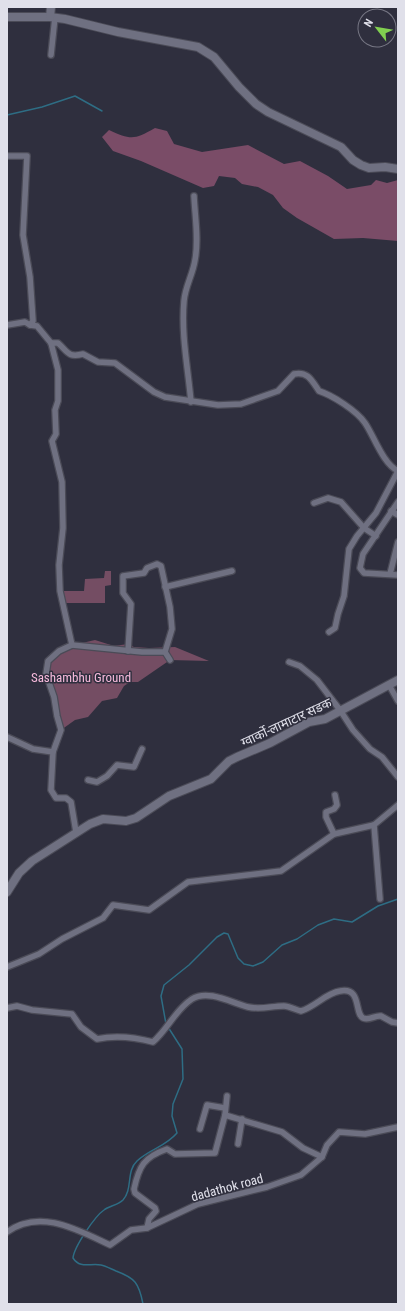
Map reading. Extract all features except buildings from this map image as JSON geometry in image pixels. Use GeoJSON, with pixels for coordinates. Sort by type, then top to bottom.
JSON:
{"type":"FeatureCollection","features":[{"type":"Feature","properties":{"kind":"main road"},"geometry":{"type":"LineString","coordinates":[[51,7],[52,17]]}},
{"type":"Feature","properties":{"kind":"main road"},"geometry":{"type":"LineString","coordinates":[[7,17],[52,17],[198,47],[214,57],[243,91],[256,104],[268,112],[341,147],[353,160],[361,165],[369,168],[385,167],[398,169]]}},
{"type":"Feature","properties":{"kind":"main road","name":"ग्वार्को-लामाटार सडक"},"geometry":{"type":"LineString","coordinates":[[7,892],[24,868],[44,852],[98,820],[126,821],[136,818],[169,796],[211,779],[229,761],[270,744],[309,722],[325,719],[398,680]]}},
{"type":"Feature","properties":{"kind":"street"},"geometry":{"type":"LineString","coordinates":[[51,55],[52,17]]}},
{"type":"Feature","properties":{"kind":"street"},"geometry":{"type":"LineString","coordinates":[[7,156],[27,156],[23,228],[30,277],[33,320],[30,325]]}},
{"type":"Feature","properties":{"kind":"street"},"geometry":{"type":"LineString","coordinates":[[191,402],[187,357],[182,334],[184,300],[195,261],[196,250],[194,196]]}},
{"type":"Feature","properties":{"kind":"street"},"geometry":{"type":"LineString","coordinates":[[7,325],[25,322],[30,325],[37,326],[51,342],[58,370],[58,402],[55,410],[56,434],[52,441],[62,482],[62,528],[59,566],[60,592],[72,645]]}},
{"type":"Feature","properties":{"kind":"street"},"geometry":{"type":"LineString","coordinates":[[51,342],[58,342],[71,355],[78,356],[83,354],[98,362],[115,363],[154,392],[166,398],[191,402],[218,405],[241,404],[278,391],[294,374],[303,374],[311,380],[319,391],[330,394],[363,420],[386,460],[398,471],[381,506],[349,550],[344,596],[335,628],[329,632]]}},
{"type":"Feature","properties":{"kind":"street"},"geometry":{"type":"LineString","coordinates":[[314,503],[328,498],[341,502],[364,528],[376,536]]}},
{"type":"Feature","properties":{"kind":"street"},"geometry":{"type":"LineString","coordinates":[[398,502],[363,554],[360,568],[364,573],[398,575]]}},
{"type":"Feature","properties":{"kind":"street"},"geometry":{"type":"LineString","coordinates":[[392,511],[398,515]]}},
{"type":"Feature","properties":{"kind":"street"},"geometry":{"type":"LineString","coordinates":[[390,574],[398,542]]}},
{"type":"Feature","properties":{"kind":"street"},"geometry":{"type":"LineString","coordinates":[[128,650],[131,604],[123,593],[122,576],[144,573],[148,568],[157,564],[161,566],[170,607],[172,629],[165,652],[170,660]]}},
{"type":"Feature","properties":{"kind":"street"},"geometry":{"type":"LineString","coordinates":[[165,588],[232,571]]}},
{"type":"Feature","properties":{"kind":"street"},"geometry":{"type":"LineString","coordinates":[[76,832],[71,802],[66,798],[56,798],[51,790],[53,752],[61,730],[54,697],[46,674],[48,661],[59,651],[72,645],[165,652]]}},
{"type":"Feature","properties":{"kind":"street"},"geometry":{"type":"LineString","coordinates":[[289,662],[300,666],[317,680],[340,710],[352,730],[370,749],[382,757],[398,777]]}},
{"type":"Feature","properties":{"kind":"street"},"geometry":{"type":"LineString","coordinates":[[389,685],[398,701]]}},
{"type":"Feature","properties":{"kind":"street"},"geometry":{"type":"LineString","coordinates":[[7,737],[33,749],[53,752]]}},
{"type":"Feature","properties":{"kind":"street"},"geometry":{"type":"LineString","coordinates":[[88,780],[97,782],[107,776],[117,765],[134,767],[142,749]]}},
{"type":"Feature","properties":{"kind":"street"},"geometry":{"type":"LineString","coordinates":[[334,795],[337,805],[334,810],[326,812],[326,817],[334,834]]}},
{"type":"Feature","properties":{"kind":"street"},"geometry":{"type":"LineString","coordinates":[[7,967],[39,954],[62,939],[103,918],[113,905],[149,910],[188,882],[281,871],[334,834],[374,825],[398,805]]}},
{"type":"Feature","properties":{"kind":"street"},"geometry":{"type":"LineString","coordinates":[[374,825],[380,899]]}},
{"type":"Feature","properties":{"kind":"street"},"geometry":{"type":"LineString","coordinates":[[7,1008],[17,1006],[32,1010],[72,1014],[81,1027],[97,1039],[114,1037],[154,1042],[180,1010],[192,999],[202,996],[217,997],[247,1007],[262,1010],[285,1006],[301,1011],[309,1009],[340,991],[352,993],[360,1016],[363,1018],[367,1019],[381,1016],[392,1022],[398,1023]]}},
{"type":"Feature","properties":{"kind":"street"},"geometry":{"type":"LineString","coordinates":[[148,1228],[149,1219],[156,1211],[155,1208],[135,1193],[134,1189],[141,1165],[154,1154],[167,1149],[175,1154],[215,1153],[225,1115],[227,1096]]}},
{"type":"Feature","properties":{"kind":"street"},"geometry":{"type":"LineString","coordinates":[[200,1129],[207,1105],[226,1108]]}},
{"type":"Feature","properties":{"kind":"street"},"geometry":{"type":"LineString","coordinates":[[225,1115],[282,1132],[303,1148],[322,1157]]}},
{"type":"Feature","properties":{"kind":"street"},"geometry":{"type":"LineString","coordinates":[[238,1144],[242,1119]]}},
{"type":"Feature","properties":{"kind":"street","name":"dadathok road"},"geometry":{"type":"LineString","coordinates":[[7,1232],[23,1222],[59,1223],[83,1231],[88,1235],[110,1245],[131,1230],[148,1228],[198,1204],[222,1200],[243,1192],[267,1187],[301,1175],[322,1157],[327,1145],[339,1132],[365,1134],[398,1128]]}},
{"type":"Feature","properties":{"kind":"green space"},"geometry":{"type":"Polygon","coordinates":[[[105,571],[111,571],[111,585],[105,586],[105,603],[62,603],[60,591],[84,591],[85,579],[104,578],[105,571]]]}},
{"type":"Feature","properties":{"kind":"green space","name":"Sashambhu Ground"},"geometry":{"type":"Polygon","coordinates":[[[95,640],[114,646],[128,644],[134,647],[149,648],[175,647],[209,661],[170,660],[138,682],[130,682],[124,686],[117,698],[102,701],[88,717],[75,720],[61,730],[46,674],[48,661],[69,646],[95,640]]]}},
{"type":"Feature","properties":{"kind":"shaded area"},"geometry":{"type":"Polygon","coordinates":[[[155,128],[167,131],[174,144],[202,152],[248,145],[284,164],[300,161],[328,176],[347,189],[371,185],[376,180],[387,183],[398,180],[398,241],[363,238],[334,239],[297,218],[283,208],[273,195],[258,187],[242,184],[235,178],[219,176],[214,186],[203,188],[141,161],[113,151],[102,137],[109,130],[123,136],[137,137],[155,128]]]}},
{"type":"Feature","properties":{"kind":"waterway"},"geometry":{"type":"LineString","coordinates":[[7,115],[42,107],[75,96],[102,111]]}},
{"type":"Feature","properties":{"kind":"waterway"},"geometry":{"type":"LineString","coordinates":[[166,1024],[161,996],[164,985],[189,965],[217,937],[224,933],[228,934],[238,958],[244,964],[253,966],[263,962],[282,945],[297,939],[318,925],[334,919],[352,922],[378,906],[398,899]]}},
{"type":"Feature","properties":{"kind":"waterway"},"geometry":{"type":"LineString","coordinates":[[143,1304],[138,1286],[128,1276],[103,1265],[82,1265],[73,1258],[81,1240],[100,1213],[121,1202],[126,1196],[132,1170],[137,1161],[168,1142],[177,1133],[172,1116],[173,1104],[183,1079],[182,1049],[168,1027]]}}]}
